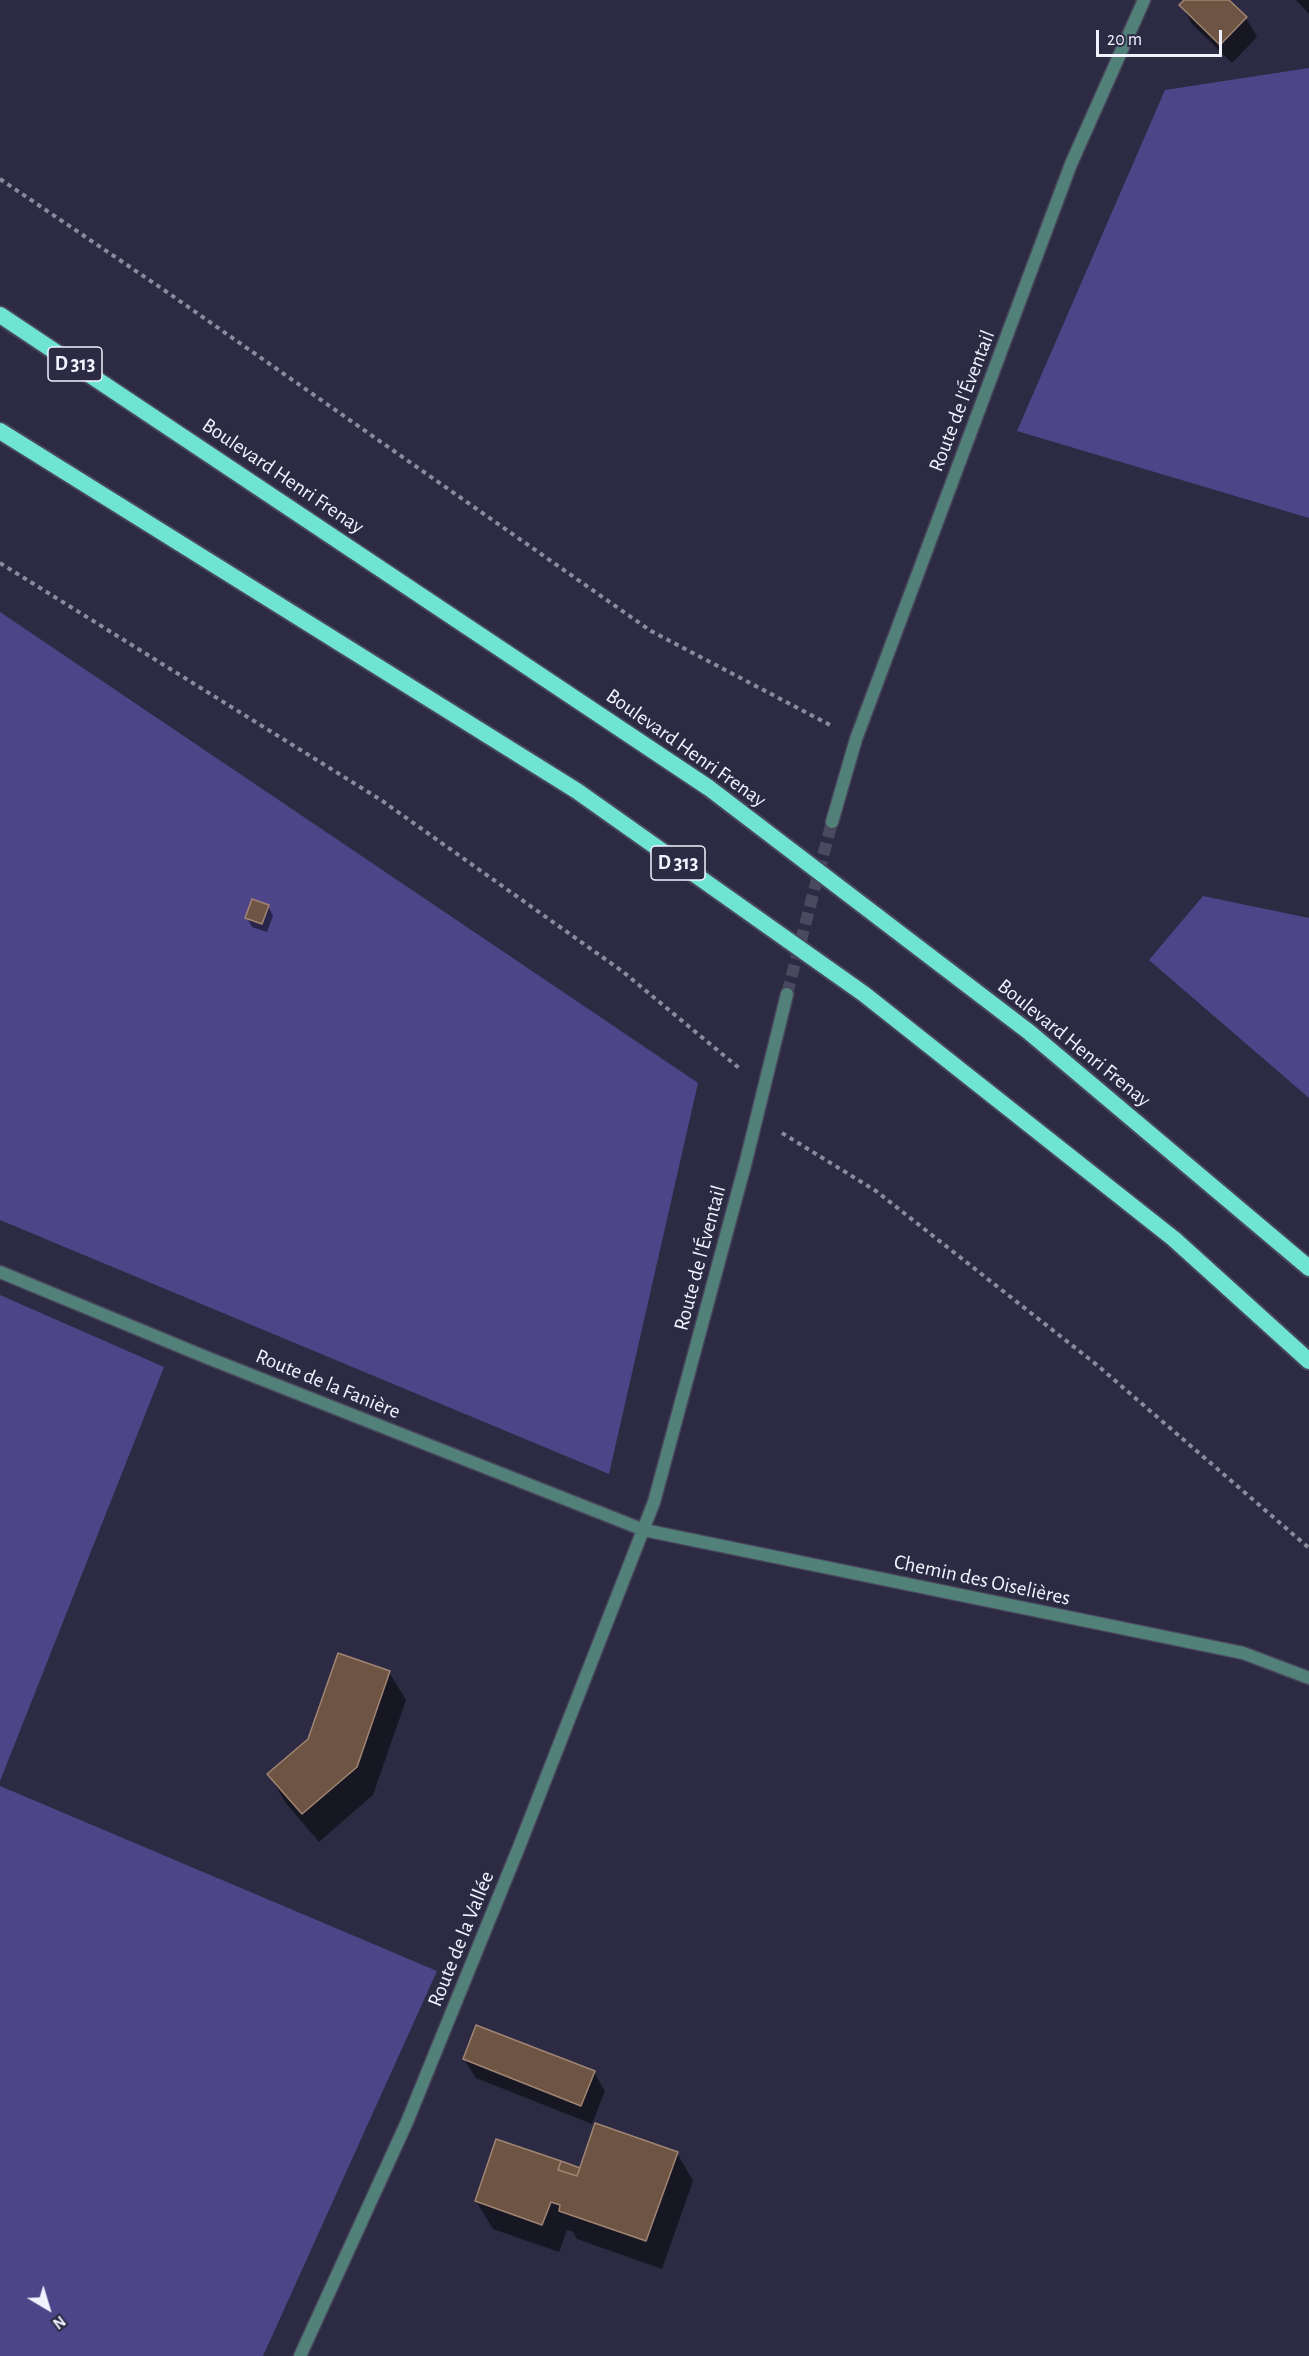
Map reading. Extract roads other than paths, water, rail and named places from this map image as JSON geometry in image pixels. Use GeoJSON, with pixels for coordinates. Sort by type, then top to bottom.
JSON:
{"type":"FeatureCollection","features":[{"type":"Feature","properties":{"kind":"highway","name":"Boulevard Henri Frenay"},"geometry":{"type":"LineString","coordinates":[[0,315],[709,788],[1029,1032],[1309,1268]]}},
{"type":"Feature","properties":{"kind":"highway","name":"D 313"},"geometry":{"type":"LineString","coordinates":[[0,431],[577,791],[864,994],[1174,1239],[1309,1361]]}},
{"type":"Feature","properties":{"kind":"street","name":"Route de l'Éventail"},"geometry":{"type":"LineString","coordinates":[[832,822],[856,739],[1071,164],[1144,0]]}},
{"type":"Feature","properties":{"kind":"street","name":"Route de l'Éventail"},"geometry":{"type":"LineString","coordinates":[[644,1530],[654,1502],[787,994]]}},
{"type":"Feature","properties":{"kind":"street","name":"Route de la Fanière"},"geometry":{"type":"LineString","coordinates":[[0,1272],[208,1358],[644,1530]]}},
{"type":"Feature","properties":{"kind":"street","name":"Chemin des Oiselières"},"geometry":{"type":"LineString","coordinates":[[644,1530],[1243,1653],[1309,1678]]}},
{"type":"Feature","properties":{"kind":"street","name":"Route de la Vallée"},"geometry":{"type":"LineString","coordinates":[[300,2356],[407,2122],[644,1530]]}},
{"type":"Feature","properties":{"kind":"tunnel"},"geometry":{"type":"LineString","coordinates":[[787,994],[832,822]]}}]}
